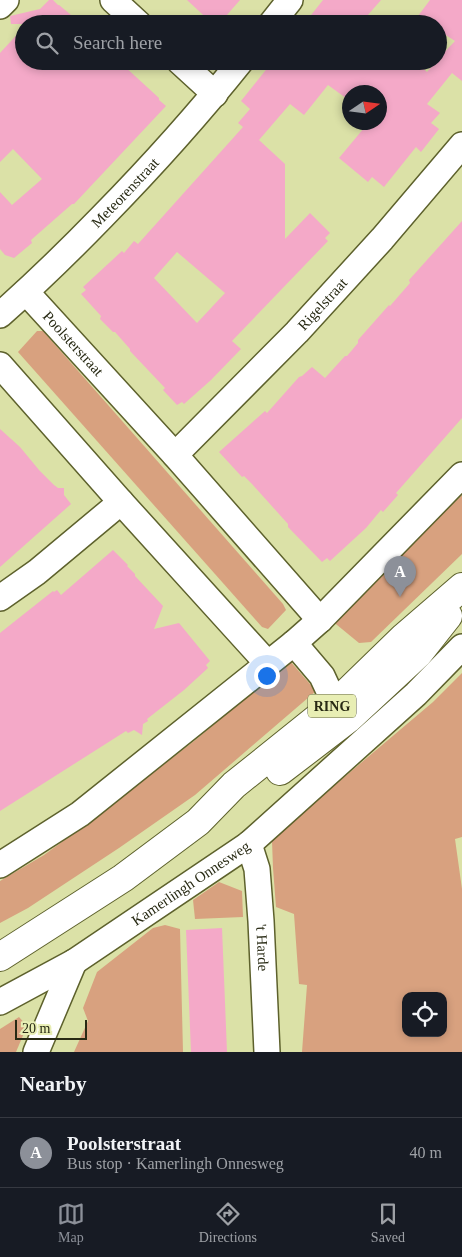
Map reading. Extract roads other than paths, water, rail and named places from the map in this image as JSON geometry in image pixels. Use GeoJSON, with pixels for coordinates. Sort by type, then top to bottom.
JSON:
{"type":"FeatureCollection","features":[{"type":"Feature","properties":{"kind":"main road","name":"Kamerlingh Onnesweg"},"geometry":{"type":"LineString","coordinates":[[349,721],[404,637],[462,587]]}},
{"type":"Feature","properties":{"kind":"main road","name":"Kamerlingh Onnesweg"},"geometry":{"type":"LineString","coordinates":[[0,957],[123,878],[198,822],[245,799],[349,721],[418,654],[462,597]]}},
{"type":"Feature","properties":{"kind":"street"},"geometry":{"type":"LineString","coordinates":[[0,6],[6,0]]}},
{"type":"Feature","properties":{"kind":"street"},"geometry":{"type":"LineString","coordinates":[[113,0],[129,15]]}},
{"type":"Feature","properties":{"kind":"street"},"geometry":{"type":"LineString","coordinates":[[278,15],[290,0]]}},
{"type":"Feature","properties":{"kind":"street"},"geometry":{"type":"LineString","coordinates":[[189,70],[215,94]]}},
{"type":"Feature","properties":{"kind":"street","name":"Meteorenstraat"},"geometry":{"type":"LineString","coordinates":[[0,315],[73,246],[149,169],[234,70]]}},
{"type":"Feature","properties":{"kind":"street","name":"Rigelstraat"},"geometry":{"type":"LineString","coordinates":[[174,455],[310,318],[382,239],[462,145]]}},
{"type":"Feature","properties":{"kind":"street","name":"Poolsterstraat"},"geometry":{"type":"LineString","coordinates":[[26,292],[320,620]]}},
{"type":"Feature","properties":{"kind":"street"},"geometry":{"type":"LineString","coordinates":[[0,365],[120,502],[268,664]]}},
{"type":"Feature","properties":{"kind":"street"},"geometry":{"type":"LineString","coordinates":[[0,864],[80,814],[294,643],[320,620],[462,475]]}},
{"type":"Feature","properties":{"kind":"street"},"geometry":{"type":"LineString","coordinates":[[0,598],[37,572],[120,502]]}},
{"type":"Feature","properties":{"kind":"street"},"geometry":{"type":"LineString","coordinates":[[294,643],[322,676],[349,721]]}},
{"type":"Feature","properties":{"kind":"street","name":"Kamerlingh Onnesweg"},"geometry":{"type":"LineString","coordinates":[[0,1002],[74,962],[249,844],[349,721],[416,694],[462,647]]}},
{"type":"Feature","properties":{"kind":"street","name":"'t Harde"},"geometry":{"type":"LineString","coordinates":[[249,844],[257,869],[268,1052]]}},
{"type":"Feature","properties":{"kind":"street"},"geometry":{"type":"LineString","coordinates":[[36,1052],[74,962]]}},
{"type":"Feature","properties":{"kind":"place","name":"Poolsterstraat"},"geometry":{"type":"Point","coordinates":[400,597]}}]}
